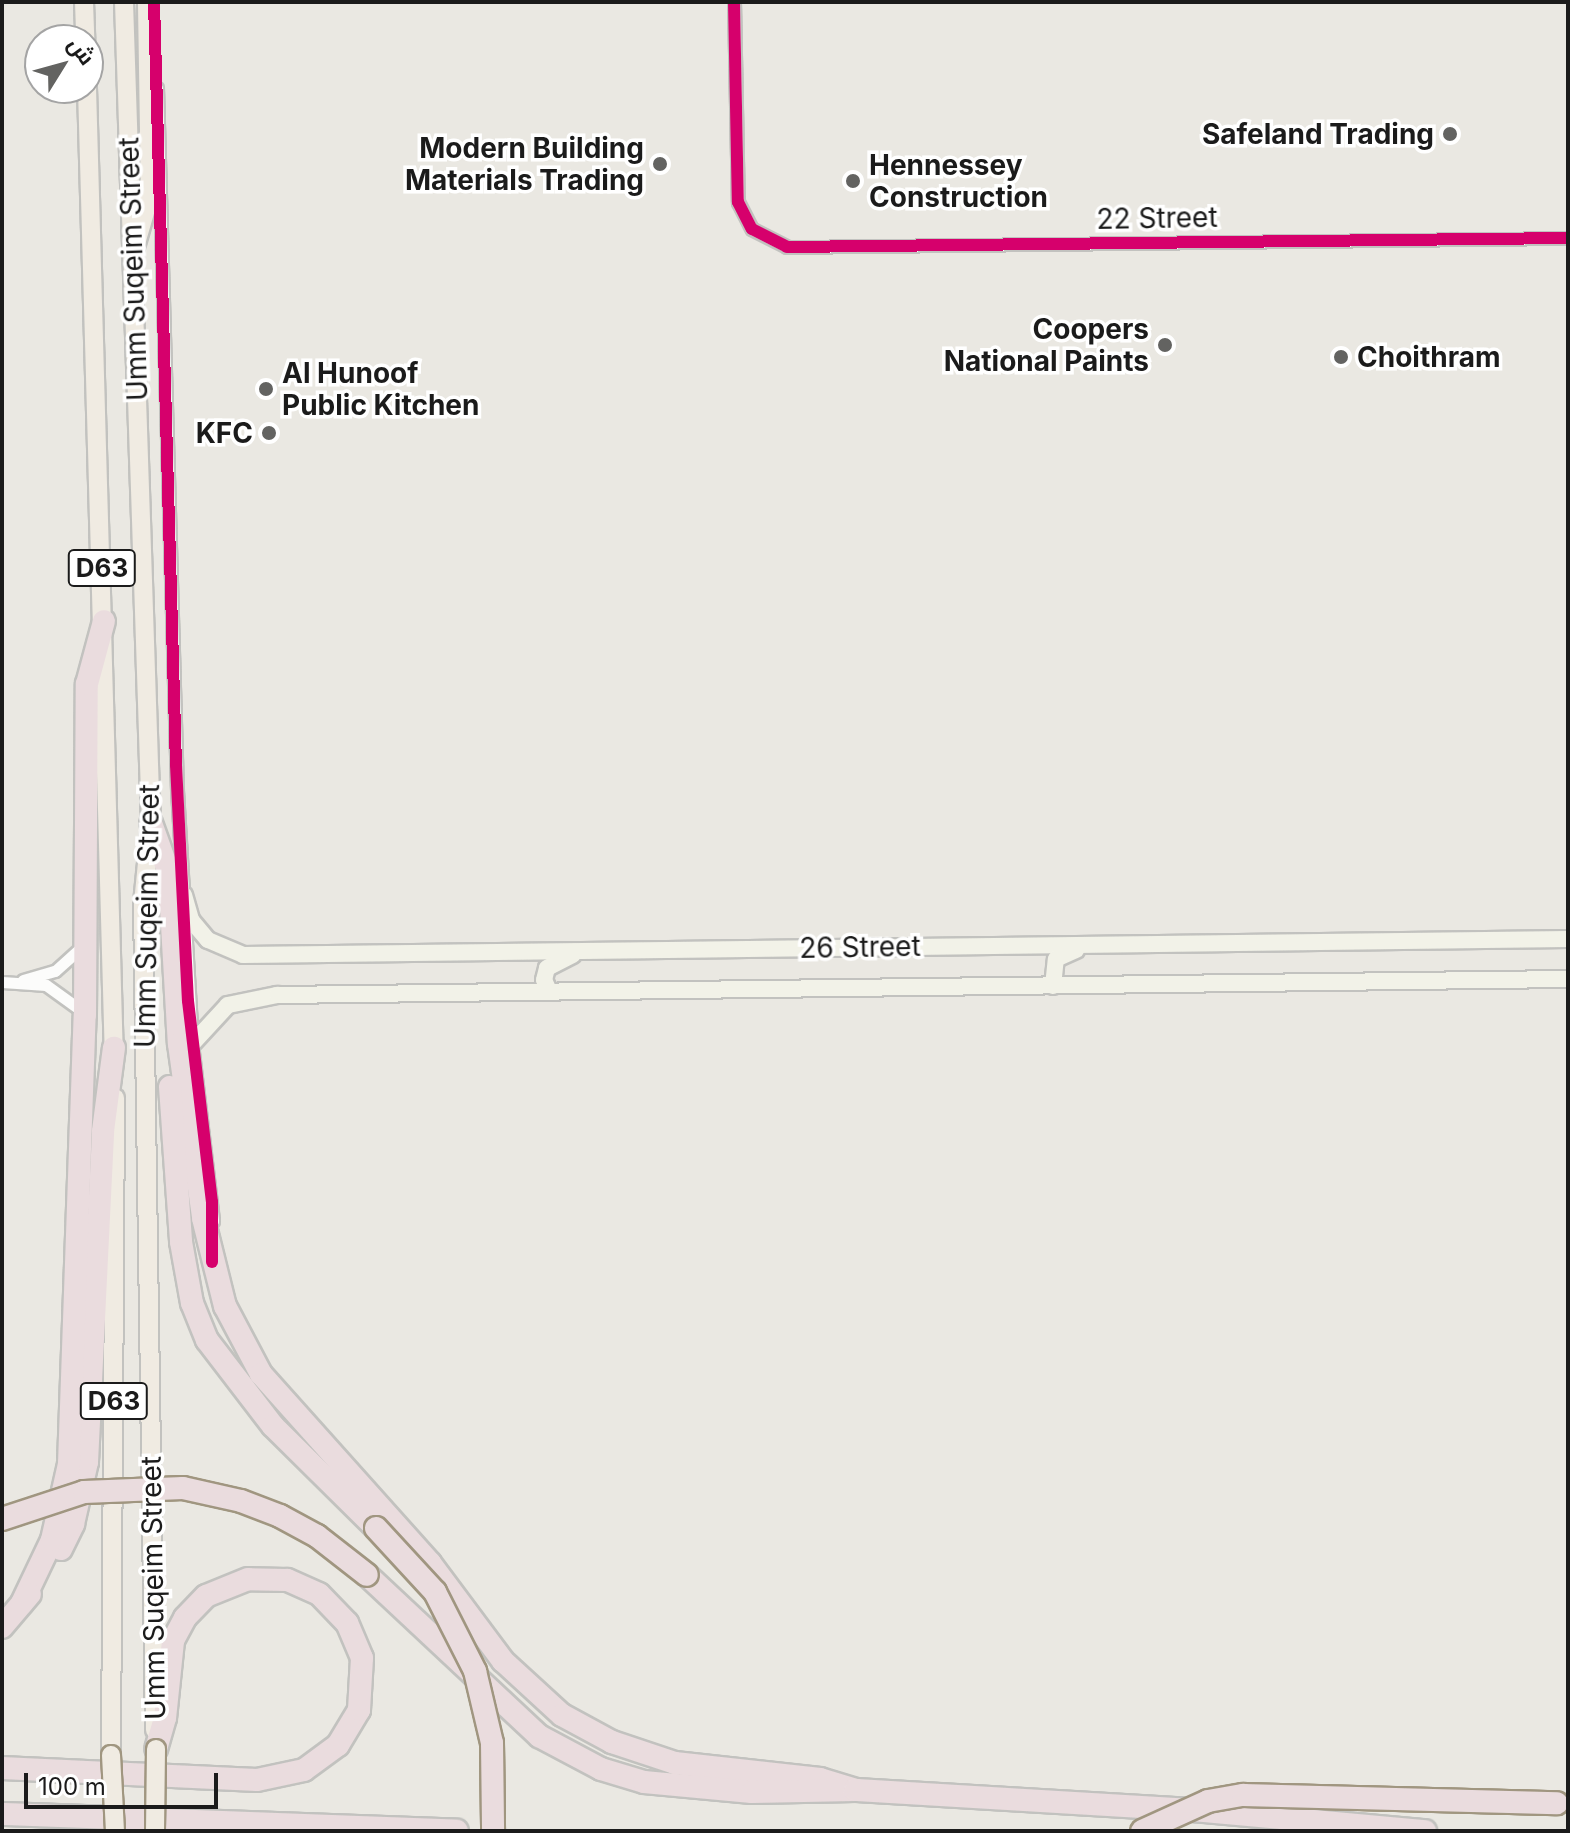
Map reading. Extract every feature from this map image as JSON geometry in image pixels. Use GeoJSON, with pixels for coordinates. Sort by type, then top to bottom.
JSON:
{"type":"FeatureCollection","features":[{"type":"Feature","properties":{"kind":"highway"},"geometry":{"type":"LineString","coordinates":[[22,1603],[55,1531],[69,1464],[85,1015],[87,684],[104,621]]}},
{"type":"Feature","properties":{"kind":"highway"},"geometry":{"type":"LineString","coordinates":[[150,831],[169,873],[183,1090],[212,1262],[238,1337],[261,1374],[405,1533],[503,1661],[542,1700],[588,1731],[641,1753],[704,1768],[820,1779],[855,1790]]}},
{"type":"Feature","properties":{"kind":"highway"},"geometry":{"type":"LineString","coordinates":[[150,831],[162,877],[176,1199],[192,1303],[212,1349],[232,1378],[435,1592],[475,1671],[492,1743],[493,1831]]}},
{"type":"Feature","properties":{"kind":"highway"},"geometry":{"type":"LineString","coordinates":[[2,1627],[65,1542],[84,1483],[103,1131],[114,1048]]}},
{"type":"Feature","properties":{"kind":"highway"},"geometry":{"type":"LineString","coordinates":[[2,1519],[84,1492],[183,1488],[241,1501],[280,1516],[317,1536],[367,1575],[511,1715],[559,1748],[601,1769],[686,1789],[855,1790],[1208,1811],[1425,1831]]}},
{"type":"Feature","properties":{"kind":"highway"},"geometry":{"type":"LineString","coordinates":[[2,1768],[257,1780],[304,1770],[338,1745],[359,1710],[362,1658],[347,1623],[319,1594],[287,1580],[248,1579],[206,1596],[185,1618],[173,1641],[165,1718],[156,1749]]}},
{"type":"Feature","properties":{"kind":"highway"},"geometry":{"type":"LineString","coordinates":[[1142,1831],[1208,1801],[1243,1795],[1563,1804]]}},
{"type":"Feature","properties":{"kind":"highway"},"geometry":{"type":"LineString","coordinates":[[2,1814],[457,1831]]}},
{"type":"Feature","properties":{"kind":"main road"},"geometry":{"type":"LineString","coordinates":[[84,2],[85,24]]}},
{"type":"Feature","properties":{"kind":"main road","name":"Umm Suqeim Street"},"geometry":{"type":"LineString","coordinates":[[124,2],[150,831],[143,959],[155,1831]]}},
{"type":"Feature","properties":{"kind":"main road"},"geometry":{"type":"LineString","coordinates":[[132,258],[150,195],[147,2]]}},
{"type":"Feature","properties":{"kind":"main road","name":"Umm Suqeim Street"},"geometry":{"type":"LineString","coordinates":[[88,104],[114,1048],[111,1755],[115,1831]]}},
{"type":"Feature","properties":{"kind":"main road","name":"26 Street"},"geometry":{"type":"LineString","coordinates":[[184,895],[191,920],[208,940],[243,955],[1568,939]]}},
{"type":"Feature","properties":{"kind":"main road"},"geometry":{"type":"LineString","coordinates":[[1053,986],[1059,955],[1098,947]]}},
{"type":"Feature","properties":{"kind":"main road"},"geometry":{"type":"LineString","coordinates":[[549,991],[544,980],[547,968],[580,952]]}},
{"type":"Feature","properties":{"kind":"main road","name":"26 Street"},"geometry":{"type":"LineString","coordinates":[[192,1044],[221,1009],[254,997],[1568,979]]}},
{"type":"Feature","properties":{"kind":"street"},"geometry":{"type":"LineString","coordinates":[[154,2],[167,555],[192,1044],[212,1202],[212,1262]]}},
{"type":"Feature","properties":{"kind":"street","name":"22 Street"},"geometry":{"type":"LineString","coordinates":[[734,2],[736,192],[752,229],[768,241],[797,248],[1568,238]]}},
{"type":"Feature","properties":{"kind":"street"},"geometry":{"type":"LineString","coordinates":[[7,982],[55,971],[86,943]]}},
{"type":"Feature","properties":{"kind":"street"},"geometry":{"type":"LineString","coordinates":[[7,982],[55,988],[85,1015]]}},
{"type":"Feature","properties":{"kind":"cycle path"},"geometry":{"type":"LineString","coordinates":[[154,2],[176,765],[188,1001],[212,1202],[212,1262]]}},
{"type":"Feature","properties":{"kind":"cycle path"},"geometry":{"type":"LineString","coordinates":[[734,2],[738,202],[752,229],[787,247],[1568,238]]}},
{"type":"Feature","properties":{"kind":"place","name":"Safeland Trading"},"geometry":{"type":"Point","coordinates":[1450,134]}},
{"type":"Feature","properties":{"kind":"place","name":"Modern Building Materials Trading"},"geometry":{"type":"Point","coordinates":[660,164]}},
{"type":"Feature","properties":{"kind":"place","name":"Hennessey Construction"},"geometry":{"type":"Point","coordinates":[853,181]}},
{"type":"Feature","properties":{"kind":"place","name":"Coopers National Paints"},"geometry":{"type":"Point","coordinates":[1165,345]}},
{"type":"Feature","properties":{"kind":"place","name":"Choithram"},"geometry":{"type":"Point","coordinates":[1341,357]}},
{"type":"Feature","properties":{"kind":"place","name":"Al Hunoof Public Kitchen"},"geometry":{"type":"Point","coordinates":[266,389]}},
{"type":"Feature","properties":{"kind":"place","name":"KFC"},"geometry":{"type":"Point","coordinates":[269,433]}}]}
